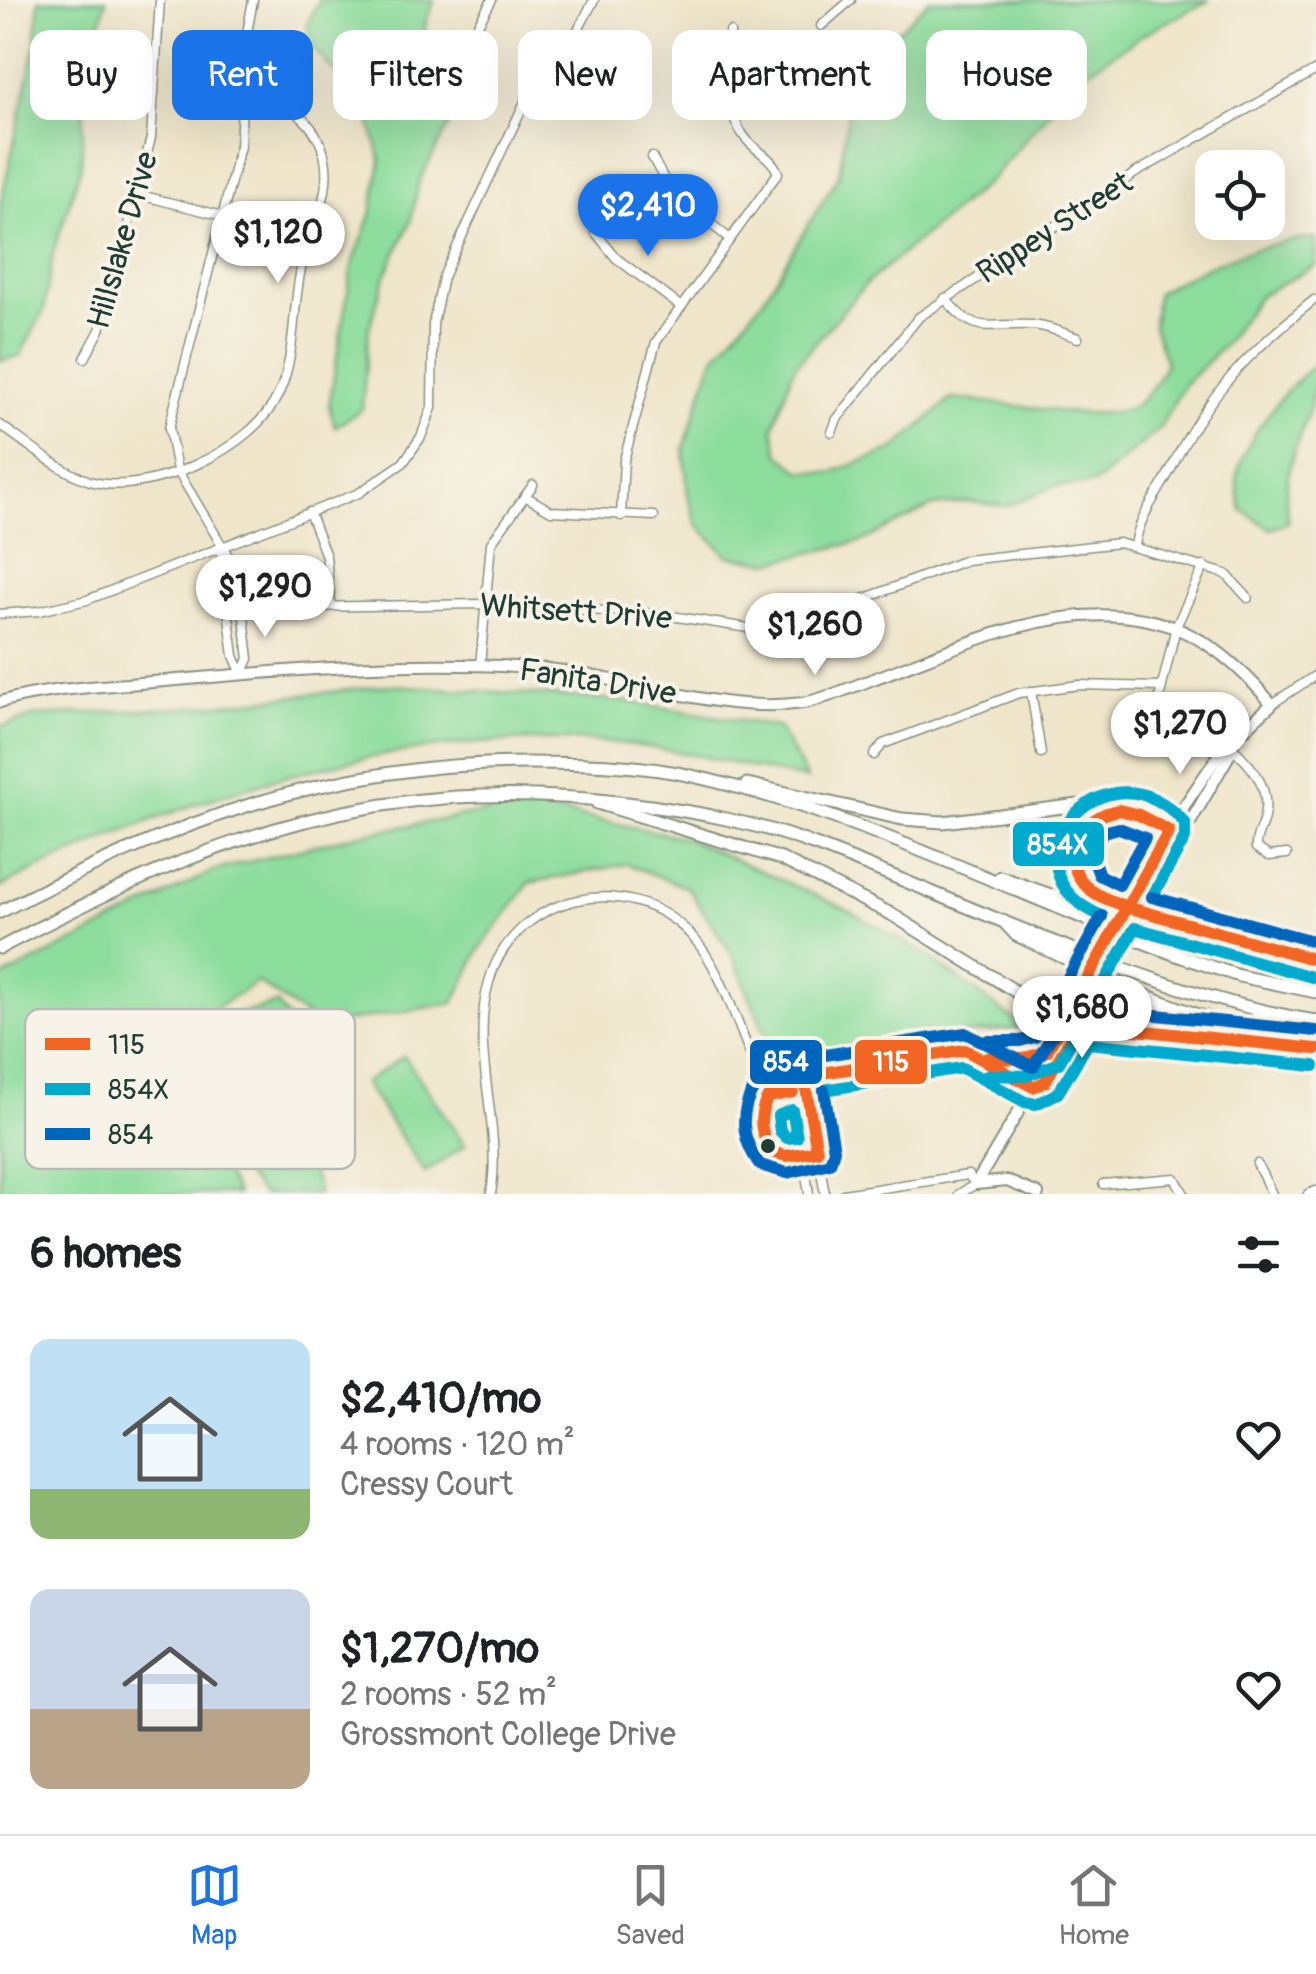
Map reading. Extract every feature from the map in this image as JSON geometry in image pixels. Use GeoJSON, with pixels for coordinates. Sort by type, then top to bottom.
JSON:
{"type":"FeatureCollection","features":[{"type":"Feature","properties":{"kind":"highway"},"geometry":{"type":"LineString","coordinates":[[0,912],[130,846],[182,825],[332,781],[484,763],[564,763],[693,776],[763,787],[902,819],[968,820],[1118,799],[1140,802],[1177,829]]}},
{"type":"Feature","properties":{"kind":"highway"},"geometry":{"type":"LineString","coordinates":[[693,776],[772,798],[1146,929],[1316,972]]}},
{"type":"Feature","properties":{"kind":"highway"},"geometry":{"type":"LineString","coordinates":[[0,948],[138,878],[273,826],[409,799],[479,793],[584,797],[763,827],[1215,998],[1316,1022]]}},
{"type":"Feature","properties":{"kind":"highway"},"geometry":{"type":"LineString","coordinates":[[584,797],[782,859],[891,914],[1063,1022],[1316,1046]]}},
{"type":"Feature","properties":{"kind":"highway"},"geometry":{"type":"LineString","coordinates":[[1177,829],[1130,811],[1105,812],[1088,822],[1077,837],[1076,871],[1086,887],[1102,897],[1316,960]]}},
{"type":"Feature","properties":{"kind":"highway"},"geometry":{"type":"LineString","coordinates":[[944,861],[1196,962],[1316,992]]}},
{"type":"Feature","properties":{"kind":"highway"},"geometry":{"type":"LineString","coordinates":[[1000,918],[1016,935],[1139,993],[1198,1015],[1316,1046]]}},
{"type":"Feature","properties":{"kind":"main road","name":"Fanita Drive"},"geometry":{"type":"LineString","coordinates":[[0,702],[57,691],[390,664],[480,666],[615,677],[682,695],[803,702],[1033,622],[1108,615],[1176,627],[1219,649],[1272,704]]}},
{"type":"Feature","properties":{"kind":"main road"},"geometry":{"type":"LineString","coordinates":[[973,1189],[1033,1087],[1047,1051],[1136,890],[1232,752],[1231,746],[1272,704]]}},
{"type":"Feature","properties":{"kind":"main road"},"geometry":{"type":"LineString","coordinates":[[1033,1087],[1045,1082],[1079,1024],[1148,896],[1177,829]]}},
{"type":"Feature","properties":{"kind":"main road"},"geometry":{"type":"LineString","coordinates":[[987,1058],[1023,1058],[1047,1051]]}},
{"type":"Feature","properties":{"kind":"main road"},"geometry":{"type":"LineString","coordinates":[[973,1189],[1007,1181],[1038,1194]]}},
{"type":"Feature","properties":{"kind":"street","name":"Hillslake Drive"},"geometry":{"type":"LineString","coordinates":[[85,358],[100,330],[151,138],[160,0]]}},
{"type":"Feature","properties":{"kind":"street"},"geometry":{"type":"LineString","coordinates":[[250,30],[253,0]]}},
{"type":"Feature","properties":{"kind":"street"},"geometry":{"type":"LineString","coordinates":[[478,24],[492,0]]}},
{"type":"Feature","properties":{"kind":"street"},"geometry":{"type":"LineString","coordinates":[[0,614],[72,605],[378,483],[403,463],[421,437],[434,398],[433,324],[443,276],[529,94],[578,30],[594,0]]}},
{"type":"Feature","properties":{"kind":"street"},"geometry":{"type":"LineString","coordinates":[[821,26],[852,0]]}},
{"type":"Feature","properties":{"kind":"street","name":"Rippey Street"},"geometry":{"type":"LineString","coordinates":[[832,432],[837,418],[900,336],[946,298],[1032,245],[1137,172],[1316,70]]}},
{"type":"Feature","properties":{"kind":"street"},"geometry":{"type":"LineString","coordinates":[[241,120],[240,146],[223,216],[171,406],[170,439],[176,470],[230,560],[242,600],[248,659],[242,674]]}},
{"type":"Feature","properties":{"kind":"street"},"geometry":{"type":"LineString","coordinates":[[0,425],[92,482],[135,485],[246,436],[279,395],[288,364],[297,289],[327,181],[321,145],[304,120]]}},
{"type":"Feature","properties":{"kind":"street"},"geometry":{"type":"LineString","coordinates":[[621,516],[624,460],[656,342],[778,173],[743,135],[736,120]]}},
{"type":"Feature","properties":{"kind":"street"},"geometry":{"type":"LineString","coordinates":[[652,158],[671,192],[730,239]]}},
{"type":"Feature","properties":{"kind":"street"},"geometry":{"type":"LineString","coordinates":[[136,194],[223,216]]}},
{"type":"Feature","properties":{"kind":"street"},"geometry":{"type":"LineString","coordinates":[[596,233],[616,258],[680,306]]}},
{"type":"Feature","properties":{"kind":"street"},"geometry":{"type":"LineString","coordinates":[[946,298],[961,316],[981,326],[1034,325],[1078,338]]}},
{"type":"Feature","properties":{"kind":"street"},"geometry":{"type":"LineString","coordinates":[[1135,545],[1142,515],[1219,387],[1252,349],[1314,300]]}},
{"type":"Feature","properties":{"kind":"street"},"geometry":{"type":"LineString","coordinates":[[480,666],[490,543],[532,486]]}},
{"type":"Feature","properties":{"kind":"street"},"geometry":{"type":"LineString","coordinates":[[525,496],[551,511],[654,516]]}},
{"type":"Feature","properties":{"kind":"street"},"geometry":{"type":"LineString","coordinates":[[309,512],[326,556],[330,606]]}},
{"type":"Feature","properties":{"kind":"street","name":"Whitsett Drive"},"geometry":{"type":"LineString","coordinates":[[295,612],[330,606],[483,604],[658,614],[755,629],[803,622],[966,560],[1135,545],[1235,580],[1248,598]]}},
{"type":"Feature","properties":{"kind":"street"},"geometry":{"type":"LineString","coordinates":[[220,548],[234,656],[242,674]]}},
{"type":"Feature","properties":{"kind":"street"},"geometry":{"type":"LineString","coordinates":[[1150,737],[1176,627],[1204,566]]}},
{"type":"Feature","properties":{"kind":"street"},"geometry":{"type":"LineString","coordinates":[[1272,704],[1316,674]]}},
{"type":"Feature","properties":{"kind":"street"},"geometry":{"type":"LineString","coordinates":[[874,755],[883,744],[1031,691],[1099,684],[1159,687]]}},
{"type":"Feature","properties":{"kind":"street"},"geometry":{"type":"LineString","coordinates":[[1031,691],[1041,753]]}},
{"type":"Feature","properties":{"kind":"street"},"geometry":{"type":"LineString","coordinates":[[1231,746],[1254,770],[1263,788],[1265,810],[1256,848],[1269,856],[1286,854]]}},
{"type":"Feature","properties":{"kind":"street"},"geometry":{"type":"LineString","coordinates":[[491,1194],[484,1017],[489,982],[497,959],[522,926],[560,903],[612,896],[628,898],[667,914],[707,956],[752,1056],[762,1068],[790,1078],[966,1050],[987,1058],[1033,1087]]}},
{"type":"Feature","properties":{"kind":"street"},"geometry":{"type":"LineString","coordinates":[[804,1076],[825,1194]]}},
{"type":"Feature","properties":{"kind":"street"},"geometry":{"type":"LineString","coordinates":[[790,1078],[809,1194]]}},
{"type":"Feature","properties":{"kind":"street"},"geometry":{"type":"LineString","coordinates":[[1257,1164],[1272,1194]]}},
{"type":"Feature","properties":{"kind":"street"},"geometry":{"type":"LineString","coordinates":[[843,1194],[968,1175],[973,1189],[959,1194]]}},
{"type":"Feature","properties":{"kind":"street"},"geometry":{"type":"LineString","coordinates":[[1104,1184],[1175,1178],[1184,1194]]}},
{"type":"Feature","properties":{"kind":"street"},"geometry":{"type":"LineString","coordinates":[[1308,1194],[1316,1191]]}},
{"type":"Feature","properties":{"kind":"green space"},"geometry":{"type":"Polygon","coordinates":[[[39,0],[106,0],[99,30],[36,30],[39,0]]]}},
{"type":"Feature","properties":{"kind":"green space"},"geometry":{"type":"Polygon","coordinates":[[[319,0],[434,0],[425,30],[333,30],[333,70],[313,48],[313,30],[308,30],[307,24],[319,0]]]}},
{"type":"Feature","properties":{"kind":"green space"},"geometry":{"type":"Polygon","coordinates":[[[929,0],[1210,0],[1145,33],[1087,71],[1087,30],[926,30],[926,120],[1042,120],[989,181],[867,283],[794,367],[773,428],[779,454],[801,471],[831,473],[895,449],[951,399],[1096,413],[1133,406],[1148,393],[1166,363],[1153,326],[1157,293],[1234,257],[1296,240],[1316,238],[1316,265],[1259,296],[1225,344],[1183,386],[1159,429],[1094,484],[1054,486],[1007,506],[968,502],[933,506],[862,541],[770,562],[728,556],[697,524],[688,495],[684,448],[713,359],[762,301],[839,175],[847,120],[906,120],[906,30],[899,30],[929,0]]]}},
{"type":"Feature","properties":{"kind":"green space"},"geometry":{"type":"Polygon","coordinates":[[[30,70],[30,120],[83,120],[81,166],[53,253],[44,310],[20,356],[0,361],[0,207],[30,70]]]}},
{"type":"Feature","properties":{"kind":"green space"},"geometry":{"type":"Polygon","coordinates":[[[370,120],[452,120],[419,181],[411,221],[385,276],[369,328],[362,409],[335,427],[329,406],[352,266],[371,215],[381,161],[370,120]]]}},
{"type":"Feature","properties":{"kind":"green space"},"geometry":{"type":"Polygon","coordinates":[[[1316,364],[1310,406],[1288,477],[1288,522],[1271,529],[1242,510],[1237,483],[1240,465],[1267,416],[1316,364]]]}},
{"type":"Feature","properties":{"kind":"green space"},"geometry":{"type":"Polygon","coordinates":[[[392,685],[618,700],[778,727],[807,779],[688,754],[598,741],[508,741],[391,753],[221,795],[110,837],[0,888],[0,727],[37,716],[195,707],[392,685]]]}},
{"type":"Feature","properties":{"kind":"green space"},"geometry":{"type":"Polygon","coordinates":[[[525,805],[686,838],[844,908],[924,953],[1025,1028],[774,1054],[733,956],[688,888],[627,864],[529,883],[480,949],[454,1003],[355,1020],[355,1009],[295,1009],[258,982],[213,1009],[25,1009],[25,1169],[223,1169],[237,1194],[0,1194],[0,979],[216,870],[356,835],[525,805]]]}},
{"type":"Feature","properties":{"kind":"green space"},"geometry":{"type":"Polygon","coordinates":[[[404,1056],[465,1145],[425,1173],[364,1083],[404,1056]]]}},
{"type":"Feature","properties":{"kind":"green space"},"geometry":{"type":"Polygon","coordinates":[[[244,1169],[312,1169],[318,1194],[262,1194],[244,1169]]]}},
{"type":"Feature","properties":{"kind":"transit line","name":"854X"},"geometry":{"type":"LineString","coordinates":[[1102,916],[1070,895],[1057,869],[1058,842],[1072,818],[1094,800],[1123,792],[1154,799],[1185,823],[1185,838],[1152,897]]}},
{"type":"Feature","properties":{"kind":"transit line","name":"115"},"geometry":{"type":"LineString","coordinates":[[1119,810],[1139,815],[1169,831],[1127,907],[1089,889],[1073,861],[1074,849],[1085,828],[1106,813],[1119,810]]}},
{"type":"Feature","properties":{"kind":"transit line","name":"854"},"geometry":{"type":"LineString","coordinates":[[1119,828],[1145,838],[1119,885],[1099,875],[1091,853],[1103,832],[1119,828]]}},
{"type":"Feature","properties":{"kind":"transit line","name":"854"},"geometry":{"type":"LineString","coordinates":[[1152,897],[1316,942]]}},
{"type":"Feature","properties":{"kind":"transit line","name":"115"},"geometry":{"type":"LineString","coordinates":[[987,1058],[1023,1059],[1047,1051],[1127,907]]}},
{"type":"Feature","properties":{"kind":"transit line","name":"115"},"geometry":{"type":"LineString","coordinates":[[1127,907],[1316,960]]}},
{"type":"Feature","properties":{"kind":"transit line","name":"854"},"geometry":{"type":"LineString","coordinates":[[987,1041],[1035,1037],[1102,916]]}},
{"type":"Feature","properties":{"kind":"transit line","name":"854X"},"geometry":{"type":"LineString","coordinates":[[987,1075],[1026,1076],[1059,1063],[1135,928],[1312,977]]}},
{"type":"Feature","properties":{"kind":"transit line","name":"854"},"geometry":{"type":"LineString","coordinates":[[824,1090],[834,1150],[830,1163],[787,1173],[760,1165],[746,1136],[746,1106],[755,1086],[774,1078],[777,1068],[787,1061],[965,1033],[1033,1067],[1065,1014],[1077,1007],[1316,1031]]}},
{"type":"Feature","properties":{"kind":"transit line","name":"115"},"geometry":{"type":"LineString","coordinates":[[804,1077],[817,1151],[786,1156],[772,1152],[763,1132],[762,1111],[768,1097],[793,1092],[791,1078],[965,1050],[1033,1087],[1045,1082],[1079,1024],[1316,1049]]}},
{"type":"Feature","properties":{"kind":"transit line","name":"854X"},"geometry":{"type":"LineString","coordinates":[[824,1090],[962,1068],[1025,1102],[1036,1104],[1058,1093],[1088,1043],[1314,1066]]}},
{"type":"Feature","properties":{"kind":"transit line","name":"854X"},"geometry":{"type":"LineString","coordinates":[[792,1110],[797,1137],[787,1138],[780,1131],[778,1116],[792,1110]]}}]}
